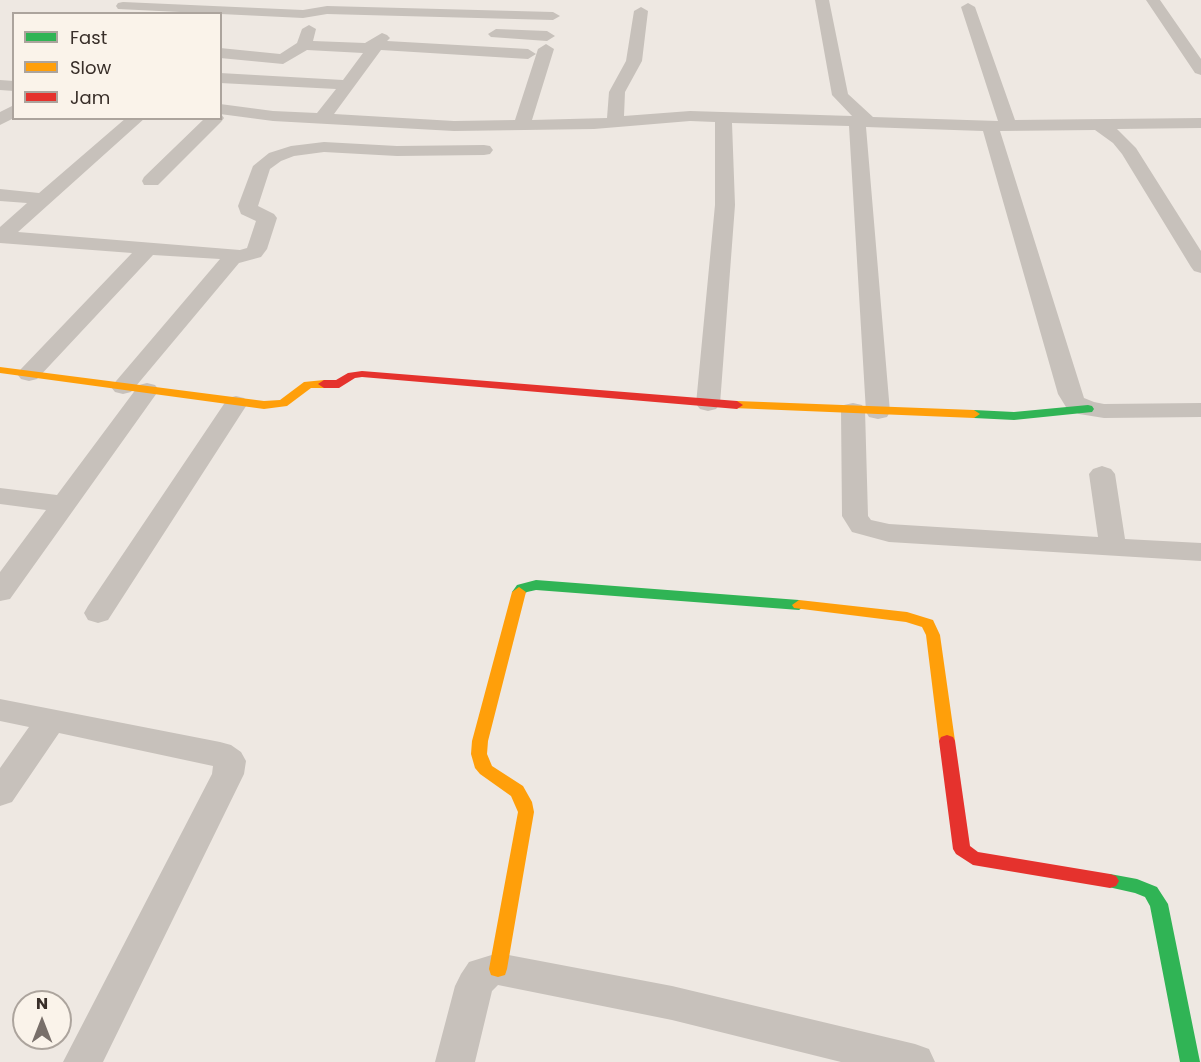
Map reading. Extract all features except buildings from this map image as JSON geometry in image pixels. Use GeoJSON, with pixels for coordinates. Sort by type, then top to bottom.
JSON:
{"type":"FeatureCollection","features":[{"type":"Feature","properties":{"kind":"street"},"geometry":{"type":"LineString","coordinates":[[822,0],[840,95],[862,121],[865,411],[855,516],[862,526],[889,533],[1201,552]]}},
{"type":"Feature","properties":{"kind":"street"},"geometry":{"type":"LineString","coordinates":[[1154,0],[1201,70]]}},
{"type":"Feature","properties":{"kind":"street"},"geometry":{"type":"LineString","coordinates":[[122,7],[313,13],[327,10],[553,16]]}},
{"type":"Feature","properties":{"kind":"street"},"geometry":{"type":"LineString","coordinates":[[969,7],[1070,394],[1080,406],[1088,409]]}},
{"type":"Feature","properties":{"kind":"street"},"geometry":{"type":"LineString","coordinates":[[615,122],[616,92],[634,61],[641,11]]}},
{"type":"Feature","properties":{"kind":"street"},"geometry":{"type":"LineString","coordinates":[[322,118],[403,12]]}},
{"type":"Feature","properties":{"kind":"street"},"geometry":{"type":"LineString","coordinates":[[304,45],[313,13]]}},
{"type":"Feature","properties":{"kind":"street"},"geometry":{"type":"LineString","coordinates":[[480,33],[547,43],[522,125]]}},
{"type":"Feature","properties":{"kind":"street"},"geometry":{"type":"LineString","coordinates":[[222,53],[283,59],[304,45],[366,48],[376,45],[528,54]]}},
{"type":"Feature","properties":{"kind":"street"},"geometry":{"type":"LineString","coordinates":[[222,78],[347,86]]}},
{"type":"Feature","properties":{"kind":"street"},"geometry":{"type":"LineString","coordinates":[[222,113],[454,126],[615,122],[690,116],[999,125],[1201,123]]}},
{"type":"Feature","properties":{"kind":"street"},"geometry":{"type":"LineString","coordinates":[[708,404],[725,205],[723,116]]}},
{"type":"Feature","properties":{"kind":"street"},"geometry":{"type":"LineString","coordinates":[[1,236],[135,120]]}},
{"type":"Feature","properties":{"kind":"street"},"geometry":{"type":"LineString","coordinates":[[152,180],[213,120]]}},
{"type":"Feature","properties":{"kind":"street"},"geometry":{"type":"LineString","coordinates":[[354,148],[365,122]]}},
{"type":"Feature","properties":{"kind":"street"},"geometry":{"type":"LineString","coordinates":[[1098,124],[1119,139],[1130,152],[1201,267]]}},
{"type":"Feature","properties":{"kind":"street"},"geometry":{"type":"LineString","coordinates":[[0,592],[64,504],[135,388],[233,258],[254,253],[257,249],[267,218],[247,208],[259,171],[265,163],[283,153],[324,147],[397,151],[484,150]]}},
{"type":"Feature","properties":{"kind":"street"},"geometry":{"type":"LineString","coordinates":[[0,195],[44,199]]}},
{"type":"Feature","properties":{"kind":"street"},"geometry":{"type":"LineString","coordinates":[[1,236],[227,252],[232,254],[233,258]]}},
{"type":"Feature","properties":{"kind":"street"},"geometry":{"type":"LineString","coordinates":[[29,374],[148,248]]}},
{"type":"Feature","properties":{"kind":"street"},"geometry":{"type":"LineString","coordinates":[[0,370],[264,405],[283,403],[308,384],[339,384],[352,375],[362,374],[708,404],[865,411],[1014,416],[1088,409],[1104,411],[1201,410]]}},
{"type":"Feature","properties":{"kind":"street"},"geometry":{"type":"LineString","coordinates":[[98,613],[236,403]]}},
{"type":"Feature","properties":{"kind":"street"},"geometry":{"type":"LineString","coordinates":[[1102,474],[1113,546]]}},
{"type":"Feature","properties":{"kind":"street"},"geometry":{"type":"LineString","coordinates":[[0,496],[64,504]]}},
{"type":"Feature","properties":{"kind":"street"},"geometry":{"type":"LineString","coordinates":[[498,969],[526,812],[524,802],[517,791],[486,770],[480,764],[479,754],[512,616],[522,588],[536,585],[754,600],[908,617],[928,624],[933,635],[962,849],[972,858],[1137,886],[1151,892],[1159,904],[1190,1062]]}},
{"type":"Feature","properties":{"kind":"street"},"geometry":{"type":"LineString","coordinates":[[0,710],[220,754],[230,761],[228,774],[83,1062]]}},
{"type":"Feature","properties":{"kind":"street"},"geometry":{"type":"LineString","coordinates":[[0,794],[52,719]]}},
{"type":"Feature","properties":{"kind":"street"},"geometry":{"type":"LineString","coordinates":[[455,1062],[474,986],[482,974],[498,969],[672,1003],[915,1062]]}},
{"type":"Feature","properties":{"kind":"traffic: fast"},"geometry":{"type":"LineString","coordinates":[[974,414],[1014,416],[1088,409]]}},
{"type":"Feature","properties":{"kind":"traffic: fast"},"geometry":{"type":"LineString","coordinates":[[519,592],[522,588],[536,585],[799,605]]}},
{"type":"Feature","properties":{"kind":"traffic: fast"},"geometry":{"type":"LineString","coordinates":[[1110,881],[1137,886],[1151,892],[1159,904],[1190,1062]]}},
{"type":"Feature","properties":{"kind":"traffic: slow"},"geometry":{"type":"LineString","coordinates":[[0,370],[264,405],[283,403],[308,384],[324,384]]}},
{"type":"Feature","properties":{"kind":"traffic: slow"},"geometry":{"type":"LineString","coordinates":[[737,405],[974,414]]}},
{"type":"Feature","properties":{"kind":"traffic: slow"},"geometry":{"type":"LineString","coordinates":[[498,969],[526,812],[524,802],[517,791],[486,770],[481,764],[479,754],[480,741],[519,592]]}},
{"type":"Feature","properties":{"kind":"traffic: slow"},"geometry":{"type":"LineString","coordinates":[[799,605],[907,617],[928,624],[933,635],[947,741]]}},
{"type":"Feature","properties":{"kind":"traffic: jam"},"geometry":{"type":"LineString","coordinates":[[324,384],[339,384],[352,375],[362,374],[737,405]]}},
{"type":"Feature","properties":{"kind":"traffic: jam"},"geometry":{"type":"LineString","coordinates":[[947,741],[962,849],[973,858],[1110,881]]}}]}
